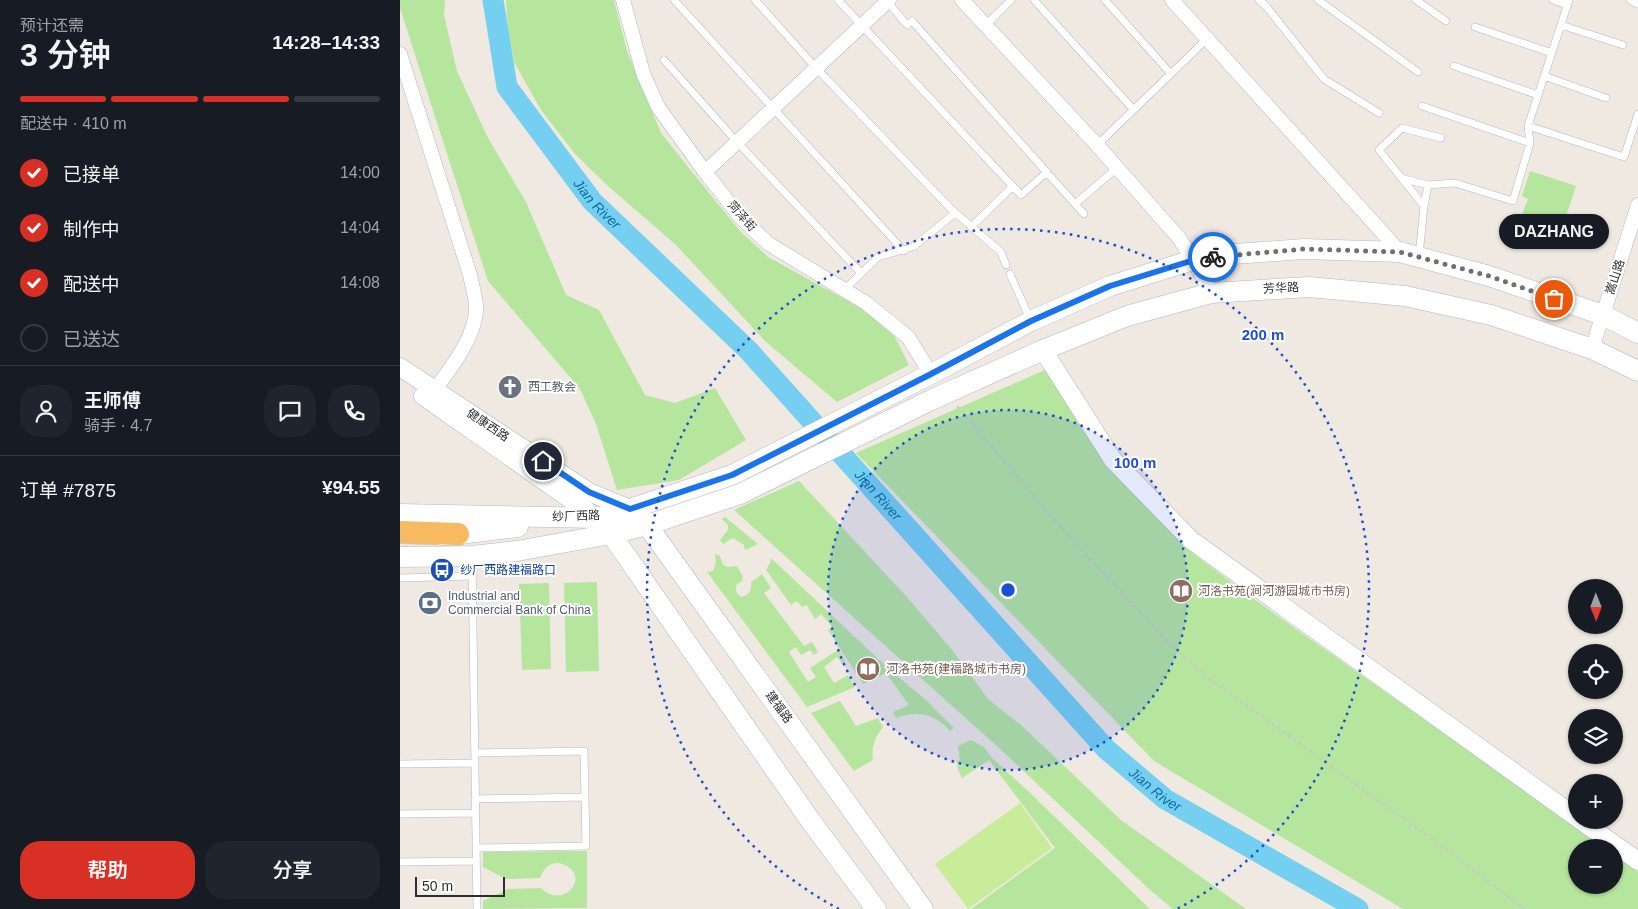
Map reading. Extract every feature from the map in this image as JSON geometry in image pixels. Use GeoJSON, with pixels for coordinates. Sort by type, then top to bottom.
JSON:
{"type":"FeatureCollection","features":[{"type":"Feature","properties":{"kind":"highway"},"geometry":{"type":"LineString","coordinates":[[400,533],[458,534]]}},
{"type":"Feature","properties":{"kind":"main road"},"geometry":{"type":"LineString","coordinates":[[926,377],[1031,321],[1110,286],[1194,260],[1220,255],[1304,249],[1410,254],[1489,276],[1607,317],[1638,333]]}},
{"type":"Feature","properties":{"kind":"main road","name":"芳华路"},"geometry":{"type":"LineString","coordinates":[[938,396],[1127,316],[1211,292],[1309,287],[1405,296],[1491,315],[1596,351],[1638,371]]}},
{"type":"Feature","properties":{"kind":"main road","name":"纱厂西路"},"geometry":{"type":"LineString","coordinates":[[400,514],[597,518],[732,475],[926,377]]}},
{"type":"Feature","properties":{"kind":"main road","name":"纱厂西路"},"geometry":{"type":"LineString","coordinates":[[400,557],[472,556],[518,551],[611,534],[648,525],[740,494],[938,396]]}},
{"type":"Feature","properties":{"kind":"main road","name":"建福路"},"geometry":{"type":"LineString","coordinates":[[630,509],[648,525],[923,909]]}},
{"type":"Feature","properties":{"kind":"main road"},"geometry":{"type":"LineString","coordinates":[[458,534],[597,518],[611,534],[810,820],[876,909]]}},
{"type":"Feature","properties":{"kind":"street","name":"菏泽街"},"geometry":{"type":"LineString","coordinates":[[623,0],[643,73],[658,107],[741,218],[769,244],[866,302],[908,337],[926,377]]}},
{"type":"Feature","properties":{"kind":"street"},"geometry":{"type":"LineString","coordinates":[[962,0],[1097,145],[1179,238],[1194,260],[1211,292]]}},
{"type":"Feature","properties":{"kind":"street"},"geometry":{"type":"LineString","coordinates":[[1172,0],[1410,254]]}},
{"type":"Feature","properties":{"kind":"street"},"geometry":{"type":"LineString","coordinates":[[705,172],[888,1]]}},
{"type":"Feature","properties":{"kind":"street"},"geometry":{"type":"LineString","coordinates":[[400,54],[470,275],[476,306],[472,331],[457,358],[431,394]]}},
{"type":"Feature","properties":{"kind":"street","name":"嵩山路"},"geometry":{"type":"LineString","coordinates":[[1607,317],[1638,205]]}},
{"type":"Feature","properties":{"kind":"street","name":"嵩山路"},"geometry":{"type":"LineString","coordinates":[[1596,351],[1638,232]]}},
{"type":"Feature","properties":{"kind":"street"},"geometry":{"type":"LineString","coordinates":[[1043,350],[1114,460],[1191,540],[1568,811]]}},
{"type":"Feature","properties":{"kind":"street","name":"健康西路"},"geometry":{"type":"LineString","coordinates":[[400,367],[431,394],[597,518]]}},
{"type":"Feature","properties":{"kind":"street","name":"健康西路"},"geometry":{"type":"LineString","coordinates":[[400,381],[431,394],[589,492],[630,509]]}},
{"type":"Feature","properties":{"kind":"street"},"geometry":{"type":"LineString","coordinates":[[1593,829],[1638,861]]}},
{"type":"Feature","properties":{"kind":"lane"},"geometry":{"type":"LineString","coordinates":[[674,0],[904,251]]}},
{"type":"Feature","properties":{"kind":"lane"},"geometry":{"type":"LineString","coordinates":[[755,0],[817,69],[955,213],[1001,252],[1006,265]]}},
{"type":"Feature","properties":{"kind":"lane"},"geometry":{"type":"LineString","coordinates":[[838,0],[1021,194],[1047,172]]}},
{"type":"Feature","properties":{"kind":"lane"},"geometry":{"type":"LineString","coordinates":[[986,25],[1011,0]]}},
{"type":"Feature","properties":{"kind":"lane"},"geometry":{"type":"LineString","coordinates":[[1034,0],[1134,109]]}},
{"type":"Feature","properties":{"kind":"lane"},"geometry":{"type":"LineString","coordinates":[[1105,0],[1171,74]]}},
{"type":"Feature","properties":{"kind":"lane"},"geometry":{"type":"LineString","coordinates":[[1259,0],[1266,6],[1324,79],[1379,113]]}},
{"type":"Feature","properties":{"kind":"lane"},"geometry":{"type":"LineString","coordinates":[[1266,6],[1273,0]]}},
{"type":"Feature","properties":{"kind":"lane"},"geometry":{"type":"LineString","coordinates":[[1318,0],[1418,72]]}},
{"type":"Feature","properties":{"kind":"lane"},"geometry":{"type":"LineString","coordinates":[[1416,0],[1446,21]]}},
{"type":"Feature","properties":{"kind":"lane"},"geometry":{"type":"LineString","coordinates":[[1401,178],[1428,185],[1455,183],[1513,201],[1530,143],[1528,126],[1568,3],[1553,0]]}},
{"type":"Feature","properties":{"kind":"lane"},"geometry":{"type":"LineString","coordinates":[[888,1],[907,25],[912,21],[1084,214]]}},
{"type":"Feature","properties":{"kind":"lane"},"geometry":{"type":"LineString","coordinates":[[1561,25],[1623,45]]}},
{"type":"Feature","properties":{"kind":"lane"},"geometry":{"type":"LineString","coordinates":[[1475,27],[1552,53]]}},
{"type":"Feature","properties":{"kind":"lane"},"geometry":{"type":"LineString","coordinates":[[1097,145],[1208,39]]}},
{"type":"Feature","properties":{"kind":"lane"},"geometry":{"type":"LineString","coordinates":[[664,60],[737,142],[861,273]]}},
{"type":"Feature","properties":{"kind":"lane"},"geometry":{"type":"LineString","coordinates":[[1454,66],[1538,95]]}},
{"type":"Feature","properties":{"kind":"lane"},"geometry":{"type":"LineString","coordinates":[[1544,76],[1606,98]]}},
{"type":"Feature","properties":{"kind":"lane"},"geometry":{"type":"LineString","coordinates":[[1422,106],[1530,143]]}},
{"type":"Feature","properties":{"kind":"lane"},"geometry":{"type":"LineString","coordinates":[[1528,126],[1624,157],[1638,114]]}},
{"type":"Feature","properties":{"kind":"lane"},"geometry":{"type":"LineString","coordinates":[[1424,206],[1379,150],[1402,128],[1441,138]]}},
{"type":"Feature","properties":{"kind":"lane"},"geometry":{"type":"LineString","coordinates":[[1075,204],[1117,168]]}},
{"type":"Feature","properties":{"kind":"lane"},"geometry":{"type":"LineString","coordinates":[[1410,254],[1428,185]]}},
{"type":"Feature","properties":{"kind":"lane"},"geometry":{"type":"LineString","coordinates":[[972,227],[1013,186]]}},
{"type":"Feature","properties":{"kind":"lane"},"geometry":{"type":"LineString","coordinates":[[844,290],[878,257],[913,247],[955,213]]}},
{"type":"Feature","properties":{"kind":"lane"},"geometry":{"type":"LineString","coordinates":[[1010,274],[1031,321]]}},
{"type":"Feature","properties":{"kind":"lane"},"geometry":{"type":"LineString","coordinates":[[472,556],[477,909]]}},
{"type":"Feature","properties":{"kind":"lane"},"geometry":{"type":"LineString","coordinates":[[400,578],[472,576]]}},
{"type":"Feature","properties":{"kind":"lane"},"geometry":{"type":"LineString","coordinates":[[474,753],[584,751],[585,797],[586,846],[476,848]]}},
{"type":"Feature","properties":{"kind":"lane"},"geometry":{"type":"LineString","coordinates":[[400,764],[475,762]]}},
{"type":"Feature","properties":{"kind":"lane"},"geometry":{"type":"LineString","coordinates":[[475,799],[585,797]]}},
{"type":"Feature","properties":{"kind":"lane"},"geometry":{"type":"LineString","coordinates":[[400,814],[476,813]]}},
{"type":"Feature","properties":{"kind":"lane"},"geometry":{"type":"LineString","coordinates":[[400,862],[476,861]]}},
{"type":"Feature","properties":{"kind":"path"},"geometry":{"type":"LineString","coordinates":[[938,396],[1170,644],[1211,680],[1443,846],[1525,909]]}},
{"type":"Feature","properties":{"kind":"green space"},"geometry":{"type":"Polygon","coordinates":[[[400,0],[445,0],[444,15],[457,71],[488,138],[526,202],[566,295],[599,310],[645,395],[675,403],[715,388],[746,440],[679,480],[617,490],[596,424],[580,389],[488,281],[400,8],[400,0]]]}},
{"type":"Feature","properties":{"kind":"green space"},"geometry":{"type":"Polygon","coordinates":[[[506,0],[614,0],[627,51],[661,133],[692,172],[740,231],[768,257],[866,311],[895,337],[909,365],[837,402],[766,342],[676,245],[608,186],[575,154],[541,110],[514,62],[508,28],[506,0]]]}},
{"type":"Feature","properties":{"kind":"green space"},"geometry":{"type":"Polygon","coordinates":[[[1530,171],[1576,186],[1562,228],[1522,215],[1528,199],[1522,196],[1530,171]]]}},
{"type":"Feature","properties":{"kind":"green space"},"geometry":{"type":"Polygon","coordinates":[[[1047,369],[1128,489],[1195,555],[1251,597],[1568,821],[1568,829],[1580,829],[1594,839],[1568,839],[1568,894],[1623,894],[1623,861],[1638,872],[1638,909],[1403,909],[1154,761],[856,453],[1047,369]]]}},
{"type":"Feature","properties":{"kind":"green space"},"geometry":{"type":"Polygon","coordinates":[[[799,481],[907,597],[953,651],[988,699],[1021,725],[1121,820],[1246,909],[1173,909],[1150,890],[999,748],[734,510],[799,481]]]}},
{"type":"Feature","properties":{"kind":"green space"},"geometry":{"type":"Polygon","coordinates":[[[725,517],[758,544],[745,550],[744,545],[733,538],[723,544],[720,540],[728,530],[728,525],[722,519],[725,517]]]}},
{"type":"Feature","properties":{"kind":"green space"},"geometry":{"type":"Polygon","coordinates":[[[715,554],[720,556],[723,565],[728,567],[737,566],[743,577],[736,588],[737,593],[741,597],[748,594],[751,582],[762,574],[771,588],[764,593],[804,646],[812,642],[818,652],[814,655],[810,650],[801,655],[796,647],[789,652],[808,682],[816,677],[810,668],[838,650],[845,662],[842,664],[837,657],[824,667],[834,683],[848,675],[855,687],[807,707],[707,572],[713,571],[716,563],[715,554]]]}},
{"type":"Feature","properties":{"kind":"green space"},"geometry":{"type":"Polygon","coordinates":[[[771,558],[891,671],[924,698],[954,728],[950,731],[932,717],[925,715],[911,714],[896,718],[893,712],[909,705],[886,673],[863,684],[828,630],[832,627],[821,614],[815,619],[807,605],[802,607],[797,601],[791,605],[766,570],[771,558]]]}},
{"type":"Feature","properties":{"kind":"green space"},"geometry":{"type":"Polygon","coordinates":[[[597,582],[599,671],[566,672],[564,583],[597,582]]]}},
{"type":"Feature","properties":{"kind":"green space"},"geometry":{"type":"Polygon","coordinates":[[[549,583],[551,669],[522,670],[519,584],[549,583]]]}},
{"type":"Feature","properties":{"kind":"green space"},"geometry":{"type":"Polygon","coordinates":[[[840,701],[856,726],[878,718],[883,727],[874,742],[873,760],[854,771],[811,713],[840,701]]]}},
{"type":"Feature","properties":{"kind":"green space"},"geometry":{"type":"Polygon","coordinates":[[[971,740],[984,747],[992,758],[1150,909],[971,909],[1055,848],[989,760],[962,778],[958,770],[957,761],[960,760],[958,746],[971,740]]]}},
{"type":"Feature","properties":{"kind":"green space"},"geometry":{"type":"Polygon","coordinates":[[[1020,803],[1052,848],[968,909],[935,864],[1020,803]]]}},
{"type":"Feature","properties":{"kind":"green space"},"geometry":{"type":"Polygon","coordinates":[[[587,851],[587,908],[483,909],[483,901],[508,889],[541,888],[549,894],[557,896],[570,890],[574,885],[575,879],[573,872],[567,866],[556,863],[548,866],[540,878],[506,879],[483,867],[483,852],[587,851]]]}},
{"type":"Feature","properties":{"kind":"waterway","name":"Jian River"},"geometry":{"type":"LineString","coordinates":[[493,0],[507,87],[592,201],[748,350],[1106,749],[1165,799],[1358,909]]}},
{"type":"Feature","properties":{"kind":"way so far"},"geometry":{"type":"LineString","coordinates":[[1213,257],[1304,249],[1400,252],[1489,276],[1554,299]]}},
{"type":"Feature","properties":{"kind":"place","name":"DAZHANG"},"geometry":{"type":"Point","coordinates":[1554,299]}},
{"type":"Feature","properties":{"kind":"place","name":"西工教会"},"geometry":{"type":"Point","coordinates":[510,387]}},
{"type":"Feature","properties":{"kind":"place","name":"纱厂西路建福路口"},"geometry":{"type":"Point","coordinates":[442,570]}},
{"type":"Feature","properties":{"kind":"place","name":"河洛书苑(涧河游园城市书房)"},"geometry":{"type":"Point","coordinates":[1181,591]}},
{"type":"Feature","properties":{"kind":"place","name":"Industrial and Commercial Bank of China"},"geometry":{"type":"Point","coordinates":[430,603]}},
{"type":"Feature","properties":{"kind":"place","name":"河洛书苑(建福路城市书房)"},"geometry":{"type":"Point","coordinates":[868,669]}},
{"type":"Feature","properties":{"kind":"route"},"geometry":{"type":"LineString","coordinates":[[543,461],[589,492],[630,509],[732,475],[1031,321],[1110,286],[1194,260],[1213,257]]}}]}
